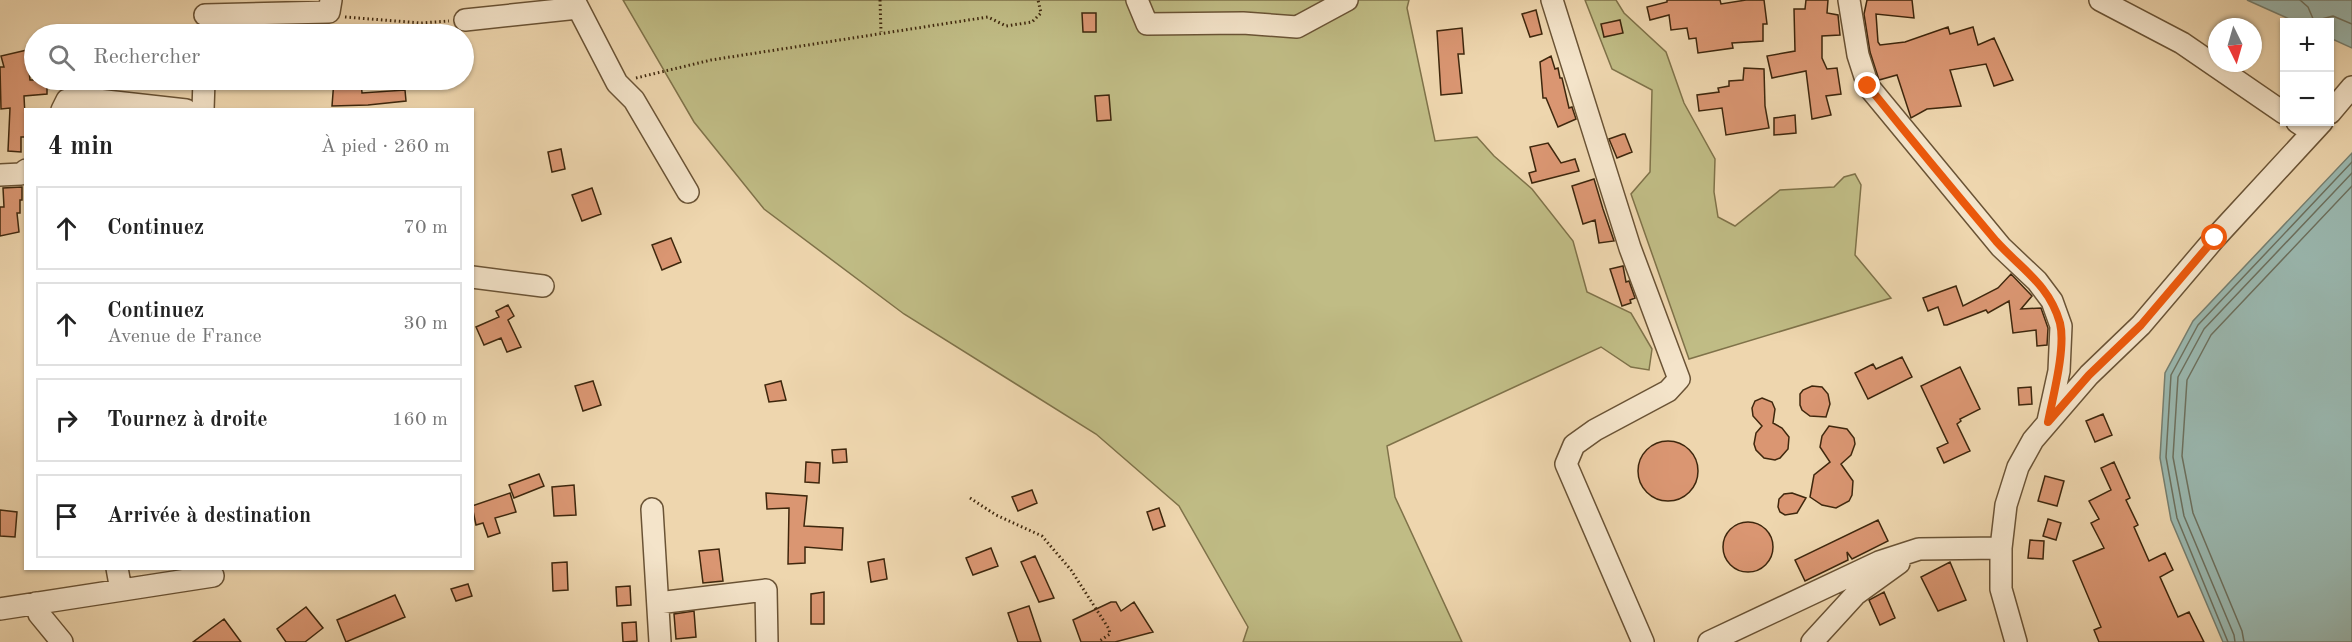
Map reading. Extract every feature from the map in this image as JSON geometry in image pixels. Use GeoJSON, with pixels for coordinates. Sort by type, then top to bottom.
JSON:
{"type":"FeatureCollection","features":[{"type":"Feature","properties":{"kind":"street"},"geometry":{"type":"LineString","coordinates":[[1137,0],[1147,24],[1244,22],[1297,27],[1347,0]]}},
{"type":"Feature","properties":{"kind":"street"},"geometry":{"type":"LineString","coordinates":[[1552,0],[1630,248],[1679,379],[1668,391],[1595,430],[1574,445],[1566,464],[1643,642]]}},
{"type":"Feature","properties":{"kind":"street"},"geometry":{"type":"LineString","coordinates":[[1849,0],[1858,55],[1868,86],[2001,247],[2037,281],[2052,301],[2061,326],[2059,371],[2048,422]]}},
{"type":"Feature","properties":{"kind":"street"},"geometry":{"type":"LineString","coordinates":[[2100,0],[2182,43],[2280,110]]}},
{"type":"Feature","properties":{"kind":"street"},"geometry":{"type":"LineString","coordinates":[[465,20],[576,4],[617,83],[634,100],[688,192]]}},
{"type":"Feature","properties":{"kind":"street"},"geometry":{"type":"LineString","coordinates":[[205,16],[330,6]]}},
{"type":"Feature","properties":{"kind":"street"},"geometry":{"type":"LineString","coordinates":[[2334,108],[2352,87]]}},
{"type":"Feature","properties":{"kind":"street"},"geometry":{"type":"LineString","coordinates":[[203,108],[204,90]]}},
{"type":"Feature","properties":{"kind":"street"},"geometry":{"type":"LineString","coordinates":[[63,108],[67,100],[79,98],[168,108]]}},
{"type":"Feature","properties":{"kind":"street"},"geometry":{"type":"LineString","coordinates":[[2016,642],[2001,589],[2001,548],[2006,505],[2018,467],[2033,440],[2089,375],[2141,325],[2309,126]]}},
{"type":"Feature","properties":{"kind":"street"},"geometry":{"type":"LineString","coordinates":[[0,175],[21,174],[24,172]]}},
{"type":"Feature","properties":{"kind":"street"},"geometry":{"type":"LineString","coordinates":[[474,277],[543,286]]}},
{"type":"Feature","properties":{"kind":"street"},"geometry":{"type":"LineString","coordinates":[[652,509],[660,642]]}},
{"type":"Feature","properties":{"kind":"street"},"geometry":{"type":"LineString","coordinates":[[1709,642],[1879,562],[1919,549],[2001,548]]}},
{"type":"Feature","properties":{"kind":"street"},"geometry":{"type":"LineString","coordinates":[[1812,642],[1856,594],[1919,549]]}},
{"type":"Feature","properties":{"kind":"street"},"geometry":{"type":"LineString","coordinates":[[117,570],[121,590]]}},
{"type":"Feature","properties":{"kind":"street"},"geometry":{"type":"LineString","coordinates":[[0,609],[213,576]]}},
{"type":"Feature","properties":{"kind":"street"},"geometry":{"type":"LineString","coordinates":[[658,603],[766,590],[767,642]]}},
{"type":"Feature","properties":{"kind":"street"},"geometry":{"type":"LineString","coordinates":[[36,603],[39,614],[62,642]]}},
{"type":"Feature","properties":{"kind":"path"},"geometry":{"type":"LineString","coordinates":[[880,0],[881,32]]}},
{"type":"Feature","properties":{"kind":"path"},"geometry":{"type":"LineString","coordinates":[[617,83],[711,60],[881,32],[988,17],[1006,26],[1032,22],[1041,13],[1038,0]]}},
{"type":"Feature","properties":{"kind":"path"},"geometry":{"type":"LineString","coordinates":[[330,6],[338,16],[421,22],[465,20]]}},
{"type":"Feature","properties":{"kind":"path"},"geometry":{"type":"LineString","coordinates":[[970,498],[996,515],[1042,536],[1071,570],[1109,629],[1110,634],[1098,642]]}},
{"type":"Feature","properties":{"kind":"shaded area"},"geometry":{"type":"Polygon","coordinates":[[[623,0],[1409,0],[1407,8],[1435,141],[1477,137],[1494,156],[1532,189],[1573,241],[1587,292],[1631,313],[1652,349],[1649,370],[1631,367],[1601,347],[1387,446],[1395,497],[1462,642],[1243,642],[1248,627],[1179,506],[1096,434],[904,314],[764,209],[694,122],[623,0]]]}},
{"type":"Feature","properties":{"kind":"shaded area"},"geometry":{"type":"Polygon","coordinates":[[[1585,0],[1616,0],[1624,13],[1666,52],[1684,103],[1715,159],[1714,192],[1718,217],[1735,226],[1780,190],[1834,187],[1844,177],[1855,174],[1861,185],[1855,255],[1891,298],[1689,359],[1631,194],[1650,172],[1652,90],[1612,69],[1585,0]]]}},
{"type":"Feature","properties":{"kind":"water"},"geometry":{"type":"Polygon","coordinates":[[[2247,0],[2352,0],[2352,48],[2334,40],[2334,18],[2287,18],[2247,0]]]}},
{"type":"Feature","properties":{"kind":"water"},"geometry":{"type":"Polygon","coordinates":[[[2352,153],[2352,642],[2223,642],[2171,520],[2160,458],[2165,373],[2193,321],[2352,153]]]}},
{"type":"Feature","properties":{"kind":"building"},"geometry":{"type":"Polygon","coordinates":[[[1667,0],[1720,0],[1721,4],[1764,0],[1767,24],[1763,24],[1763,41],[1732,43],[1733,48],[1698,53],[1696,38],[1689,39],[1687,28],[1671,30],[1669,15],[1650,20],[1647,7],[1667,2],[1667,0]]]}},
{"type":"Feature","properties":{"kind":"building"},"geometry":{"type":"Polygon","coordinates":[[[1806,0],[1828,0],[1827,13],[1838,15],[1840,35],[1822,36],[1822,58],[1827,69],[1837,68],[1841,94],[1826,96],[1831,115],[1812,119],[1806,71],[1772,78],[1767,56],[1795,51],[1794,9],[1805,9],[1806,0]]]}},
{"type":"Feature","properties":{"kind":"building"},"geometry":{"type":"Polygon","coordinates":[[[1867,0],[1912,0],[1914,18],[1876,14],[1880,45],[1905,42],[1948,27],[1950,34],[1973,27],[1978,45],[1994,38],[2013,80],[1994,86],[1986,64],[1950,70],[1961,106],[1927,109],[1911,118],[1897,75],[1879,80],[1870,52],[1864,14],[1867,0]]]}},
{"type":"Feature","properties":{"kind":"building"},"geometry":{"type":"Polygon","coordinates":[[[1536,10],[1542,34],[1530,37],[1522,14],[1536,10]]]}},
{"type":"Feature","properties":{"kind":"building"},"geometry":{"type":"Polygon","coordinates":[[[1082,13],[1096,13],[1096,32],[1083,32],[1082,13]]]}},
{"type":"Feature","properties":{"kind":"building"},"geometry":{"type":"Polygon","coordinates":[[[1620,20],[1623,33],[1604,37],[1601,24],[1620,20]]]}},
{"type":"Feature","properties":{"kind":"building"},"geometry":{"type":"Polygon","coordinates":[[[1462,28],[1464,54],[1458,54],[1462,93],[1441,95],[1437,31],[1462,28]]]}},
{"type":"Feature","properties":{"kind":"building"},"geometry":{"type":"Polygon","coordinates":[[[24,51],[24,90],[47,90],[47,94],[24,96],[24,137],[21,137],[21,152],[8,151],[10,108],[1,109],[0,67],[4,67],[1,56],[24,51]]]}},
{"type":"Feature","properties":{"kind":"building"},"geometry":{"type":"Polygon","coordinates":[[[1551,56],[1555,69],[1558,68],[1560,78],[1562,78],[1569,108],[1572,107],[1576,119],[1558,127],[1546,98],[1543,98],[1540,62],[1551,56]]]}},
{"type":"Feature","properties":{"kind":"building"},"geometry":{"type":"Polygon","coordinates":[[[1744,68],[1764,69],[1765,106],[1769,128],[1726,135],[1722,108],[1699,111],[1697,95],[1719,92],[1718,88],[1729,86],[1729,81],[1743,80],[1744,68]]]}},
{"type":"Feature","properties":{"kind":"building"},"geometry":{"type":"Polygon","coordinates":[[[333,90],[362,90],[362,93],[405,90],[406,101],[332,106],[333,90]]]}},
{"type":"Feature","properties":{"kind":"building"},"geometry":{"type":"Polygon","coordinates":[[[1109,95],[1111,120],[1097,121],[1095,96],[1109,95]]]}},
{"type":"Feature","properties":{"kind":"building"},"geometry":{"type":"Polygon","coordinates":[[[1795,115],[1796,133],[1774,135],[1774,118],[1795,115]]]}},
{"type":"Feature","properties":{"kind":"building"},"geometry":{"type":"Polygon","coordinates":[[[1623,134],[1632,152],[1617,158],[1609,139],[1623,134]]]}},
{"type":"Feature","properties":{"kind":"building"},"geometry":{"type":"Polygon","coordinates":[[[1548,143],[1561,163],[1575,159],[1579,171],[1532,183],[1529,173],[1536,171],[1530,147],[1548,143]]]}},
{"type":"Feature","properties":{"kind":"building"},"geometry":{"type":"Polygon","coordinates":[[[561,149],[565,169],[552,172],[548,152],[561,149]]]}},
{"type":"Feature","properties":{"kind":"building"},"geometry":{"type":"Polygon","coordinates":[[[1594,179],[1614,241],[1599,243],[1595,220],[1583,224],[1572,186],[1594,179]]]}},
{"type":"Feature","properties":{"kind":"building"},"geometry":{"type":"Polygon","coordinates":[[[22,187],[20,213],[17,213],[19,232],[0,236],[0,207],[4,207],[3,188],[22,187]]]}},
{"type":"Feature","properties":{"kind":"building"},"geometry":{"type":"Polygon","coordinates":[[[592,188],[601,214],[582,221],[572,195],[592,188]]]}},
{"type":"Feature","properties":{"kind":"building"},"geometry":{"type":"Polygon","coordinates":[[[671,238],[681,262],[662,270],[652,245],[671,238]]]}},
{"type":"Feature","properties":{"kind":"building"},"geometry":{"type":"Polygon","coordinates":[[[1623,266],[1626,282],[1629,281],[1635,298],[1630,300],[1631,303],[1622,306],[1610,269],[1623,266]]]}},
{"type":"Feature","properties":{"kind":"building"},"geometry":{"type":"Polygon","coordinates":[[[2011,274],[2032,296],[2021,309],[2041,308],[2048,328],[2047,345],[2037,346],[2036,330],[2013,333],[2009,301],[1988,313],[1986,310],[1944,325],[1938,307],[1928,311],[1923,298],[1956,286],[1963,306],[1998,288],[2011,274]]]}},
{"type":"Feature","properties":{"kind":"building"},"geometry":{"type":"Polygon","coordinates":[[[508,305],[514,316],[508,320],[521,347],[507,352],[501,338],[484,345],[476,327],[499,317],[496,311],[508,305]]]}},
{"type":"Feature","properties":{"kind":"building"},"geometry":{"type":"Polygon","coordinates":[[[1902,357],[1912,377],[1868,399],[1855,373],[1873,364],[1876,369],[1902,357]]]}},
{"type":"Feature","properties":{"kind":"building"},"geometry":{"type":"Polygon","coordinates":[[[1960,367],[1980,409],[1960,419],[1961,421],[1957,424],[1970,451],[1944,463],[1937,448],[1948,443],[1921,386],[1960,367]]]}},
{"type":"Feature","properties":{"kind":"building"},"geometry":{"type":"Polygon","coordinates":[[[593,381],[601,405],[583,411],[575,386],[593,381]]]}},
{"type":"Feature","properties":{"kind":"building"},"geometry":{"type":"Polygon","coordinates":[[[781,381],[786,400],[769,402],[765,385],[781,381]]]}},
{"type":"Feature","properties":{"kind":"building"},"geometry":{"type":"Polygon","coordinates":[[[1812,386],[1822,387],[1828,394],[1830,404],[1826,417],[1810,416],[1802,410],[1800,394],[1812,386]]]}},
{"type":"Feature","properties":{"kind":"building"},"geometry":{"type":"Polygon","coordinates":[[[2031,387],[2032,404],[2019,405],[2018,388],[2031,387]]]}},
{"type":"Feature","properties":{"kind":"building"},"geometry":{"type":"Polygon","coordinates":[[[1762,398],[1772,402],[1775,409],[1773,423],[1782,428],[1789,437],[1788,449],[1775,460],[1764,458],[1756,450],[1754,444],[1756,433],[1762,426],[1753,416],[1752,408],[1755,401],[1762,398]]]}},
{"type":"Feature","properties":{"kind":"building"},"geometry":{"type":"Polygon","coordinates":[[[2103,414],[2112,435],[2095,442],[2086,421],[2103,414]]]}},
{"type":"Feature","properties":{"kind":"building"},"geometry":{"type":"Polygon","coordinates":[[[1829,426],[1847,429],[1854,438],[1855,444],[1851,455],[1841,464],[1853,481],[1852,495],[1849,501],[1836,508],[1822,505],[1810,497],[1814,475],[1830,462],[1820,447],[1822,436],[1829,426]]]}},
{"type":"Feature","properties":{"kind":"building"},"geometry":{"type":"Polygon","coordinates":[[[1668,441],[1689,450],[1698,471],[1689,492],[1668,501],[1647,492],[1638,471],[1647,450],[1668,441]]]}},
{"type":"Feature","properties":{"kind":"building"},"geometry":{"type":"Polygon","coordinates":[[[846,449],[847,462],[833,463],[832,450],[846,449]]]}},
{"type":"Feature","properties":{"kind":"building"},"geometry":{"type":"Polygon","coordinates":[[[806,462],[820,463],[819,483],[805,482],[806,462]]]}},
{"type":"Feature","properties":{"kind":"building"},"geometry":{"type":"Polygon","coordinates":[[[2114,462],[2130,498],[2126,500],[2138,525],[2134,527],[2149,561],[2165,553],[2173,570],[2160,577],[2178,617],[2189,612],[2204,642],[2099,642],[2094,630],[2101,627],[2073,561],[2104,548],[2091,523],[2099,519],[2089,501],[2111,490],[2101,468],[2114,462]]]}},
{"type":"Feature","properties":{"kind":"building"},"geometry":{"type":"Polygon","coordinates":[[[539,474],[544,486],[514,498],[509,485],[539,474]]]}},
{"type":"Feature","properties":{"kind":"building"},"geometry":{"type":"Polygon","coordinates":[[[2045,476],[2064,481],[2057,506],[2038,501],[2045,476]]]}},
{"type":"Feature","properties":{"kind":"building"},"geometry":{"type":"Polygon","coordinates":[[[574,485],[576,515],[554,516],[552,487],[574,485]]]}},
{"type":"Feature","properties":{"kind":"building"},"geometry":{"type":"Polygon","coordinates":[[[1032,490],[1037,503],[1018,511],[1012,497],[1032,490]]]}},
{"type":"Feature","properties":{"kind":"building"},"geometry":{"type":"Polygon","coordinates":[[[510,493],[516,512],[495,518],[500,533],[488,537],[483,523],[476,525],[474,505],[510,493]]]}},
{"type":"Feature","properties":{"kind":"building"},"geometry":{"type":"Polygon","coordinates":[[[766,493],[807,496],[804,526],[843,528],[842,550],[805,547],[805,563],[788,564],[789,508],[767,509],[766,493]]]}},
{"type":"Feature","properties":{"kind":"building"},"geometry":{"type":"Polygon","coordinates":[[[1792,493],[1806,498],[1797,513],[1785,515],[1778,507],[1779,499],[1784,494],[1792,493]]]}},
{"type":"Feature","properties":{"kind":"building"},"geometry":{"type":"Polygon","coordinates":[[[1159,508],[1165,526],[1153,530],[1147,512],[1159,508]]]}},
{"type":"Feature","properties":{"kind":"building"},"geometry":{"type":"Polygon","coordinates":[[[0,510],[17,512],[15,537],[0,536],[0,510]]]}},
{"type":"Feature","properties":{"kind":"building"},"geometry":{"type":"Polygon","coordinates":[[[2048,519],[2061,523],[2056,540],[2043,536],[2048,519]]]}},
{"type":"Feature","properties":{"kind":"building"},"geometry":{"type":"Polygon","coordinates":[[[1878,520],[1888,541],[1852,559],[1847,552],[1848,560],[1805,581],[1795,560],[1878,520]]]}},
{"type":"Feature","properties":{"kind":"building"},"geometry":{"type":"Polygon","coordinates":[[[1748,522],[1757,524],[1768,533],[1773,547],[1771,556],[1762,567],[1748,572],[1739,570],[1728,561],[1723,547],[1725,538],[1734,527],[1748,522]]]}},
{"type":"Feature","properties":{"kind":"building"},"geometry":{"type":"Polygon","coordinates":[[[2030,540],[2044,541],[2043,559],[2028,558],[2030,540]]]}},
{"type":"Feature","properties":{"kind":"building"},"geometry":{"type":"Polygon","coordinates":[[[991,548],[998,566],[973,575],[966,558],[991,548]]]}},
{"type":"Feature","properties":{"kind":"building"},"geometry":{"type":"Polygon","coordinates":[[[719,549],[723,581],[703,583],[699,551],[719,549]]]}},
{"type":"Feature","properties":{"kind":"building"},"geometry":{"type":"Polygon","coordinates":[[[1035,556],[1054,598],[1039,602],[1021,562],[1035,556]]]}},
{"type":"Feature","properties":{"kind":"building"},"geometry":{"type":"Polygon","coordinates":[[[884,559],[887,579],[871,582],[868,562],[884,559]]]}},
{"type":"Feature","properties":{"kind":"building"},"geometry":{"type":"Polygon","coordinates":[[[567,562],[568,590],[553,591],[552,563],[567,562]]]}},
{"type":"Feature","properties":{"kind":"building"},"geometry":{"type":"Polygon","coordinates":[[[1950,562],[1966,600],[1938,611],[1921,577],[1950,562]]]}},
{"type":"Feature","properties":{"kind":"building"},"geometry":{"type":"Polygon","coordinates":[[[468,584],[472,596],[456,601],[451,589],[468,584]]]}},
{"type":"Feature","properties":{"kind":"building"},"geometry":{"type":"Polygon","coordinates":[[[630,586],[631,605],[617,606],[616,587],[630,586]]]}},
{"type":"Feature","properties":{"kind":"building"},"geometry":{"type":"Polygon","coordinates":[[[824,592],[824,624],[811,624],[811,594],[824,592]]]}},
{"type":"Feature","properties":{"kind":"building"},"geometry":{"type":"Polygon","coordinates":[[[1884,592],[1895,618],[1880,625],[1869,600],[1884,592]]]}},
{"type":"Feature","properties":{"kind":"building"},"geometry":{"type":"Polygon","coordinates":[[[395,595],[405,617],[346,642],[337,620],[395,595]]]}},
{"type":"Feature","properties":{"kind":"building"},"geometry":{"type":"Polygon","coordinates":[[[1111,602],[1116,602],[1121,611],[1134,602],[1153,632],[1115,642],[1081,642],[1073,620],[1111,602]]]}},
{"type":"Feature","properties":{"kind":"building"},"geometry":{"type":"Polygon","coordinates":[[[1029,606],[1041,642],[1018,642],[1008,613],[1029,606]]]}},
{"type":"Feature","properties":{"kind":"building"},"geometry":{"type":"Polygon","coordinates":[[[306,607],[323,628],[305,642],[286,642],[277,629],[306,607]]]}},
{"type":"Feature","properties":{"kind":"building"},"geometry":{"type":"Polygon","coordinates":[[[694,611],[696,637],[676,639],[674,614],[694,611]]]}},
{"type":"Feature","properties":{"kind":"building"},"geometry":{"type":"Polygon","coordinates":[[[224,619],[241,642],[193,642],[224,619]]]}},
{"type":"Feature","properties":{"kind":"building"},"geometry":{"type":"Polygon","coordinates":[[[636,622],[637,641],[623,642],[622,623],[636,622]]]}},
{"type":"Feature","properties":{"kind":"route"},"geometry":{"type":"LineString","coordinates":[[1868,86],[2001,247],[2037,281],[2052,301],[2061,326],[2059,371],[2048,422],[2089,375],[2141,325],[2215,238]]}}]}
